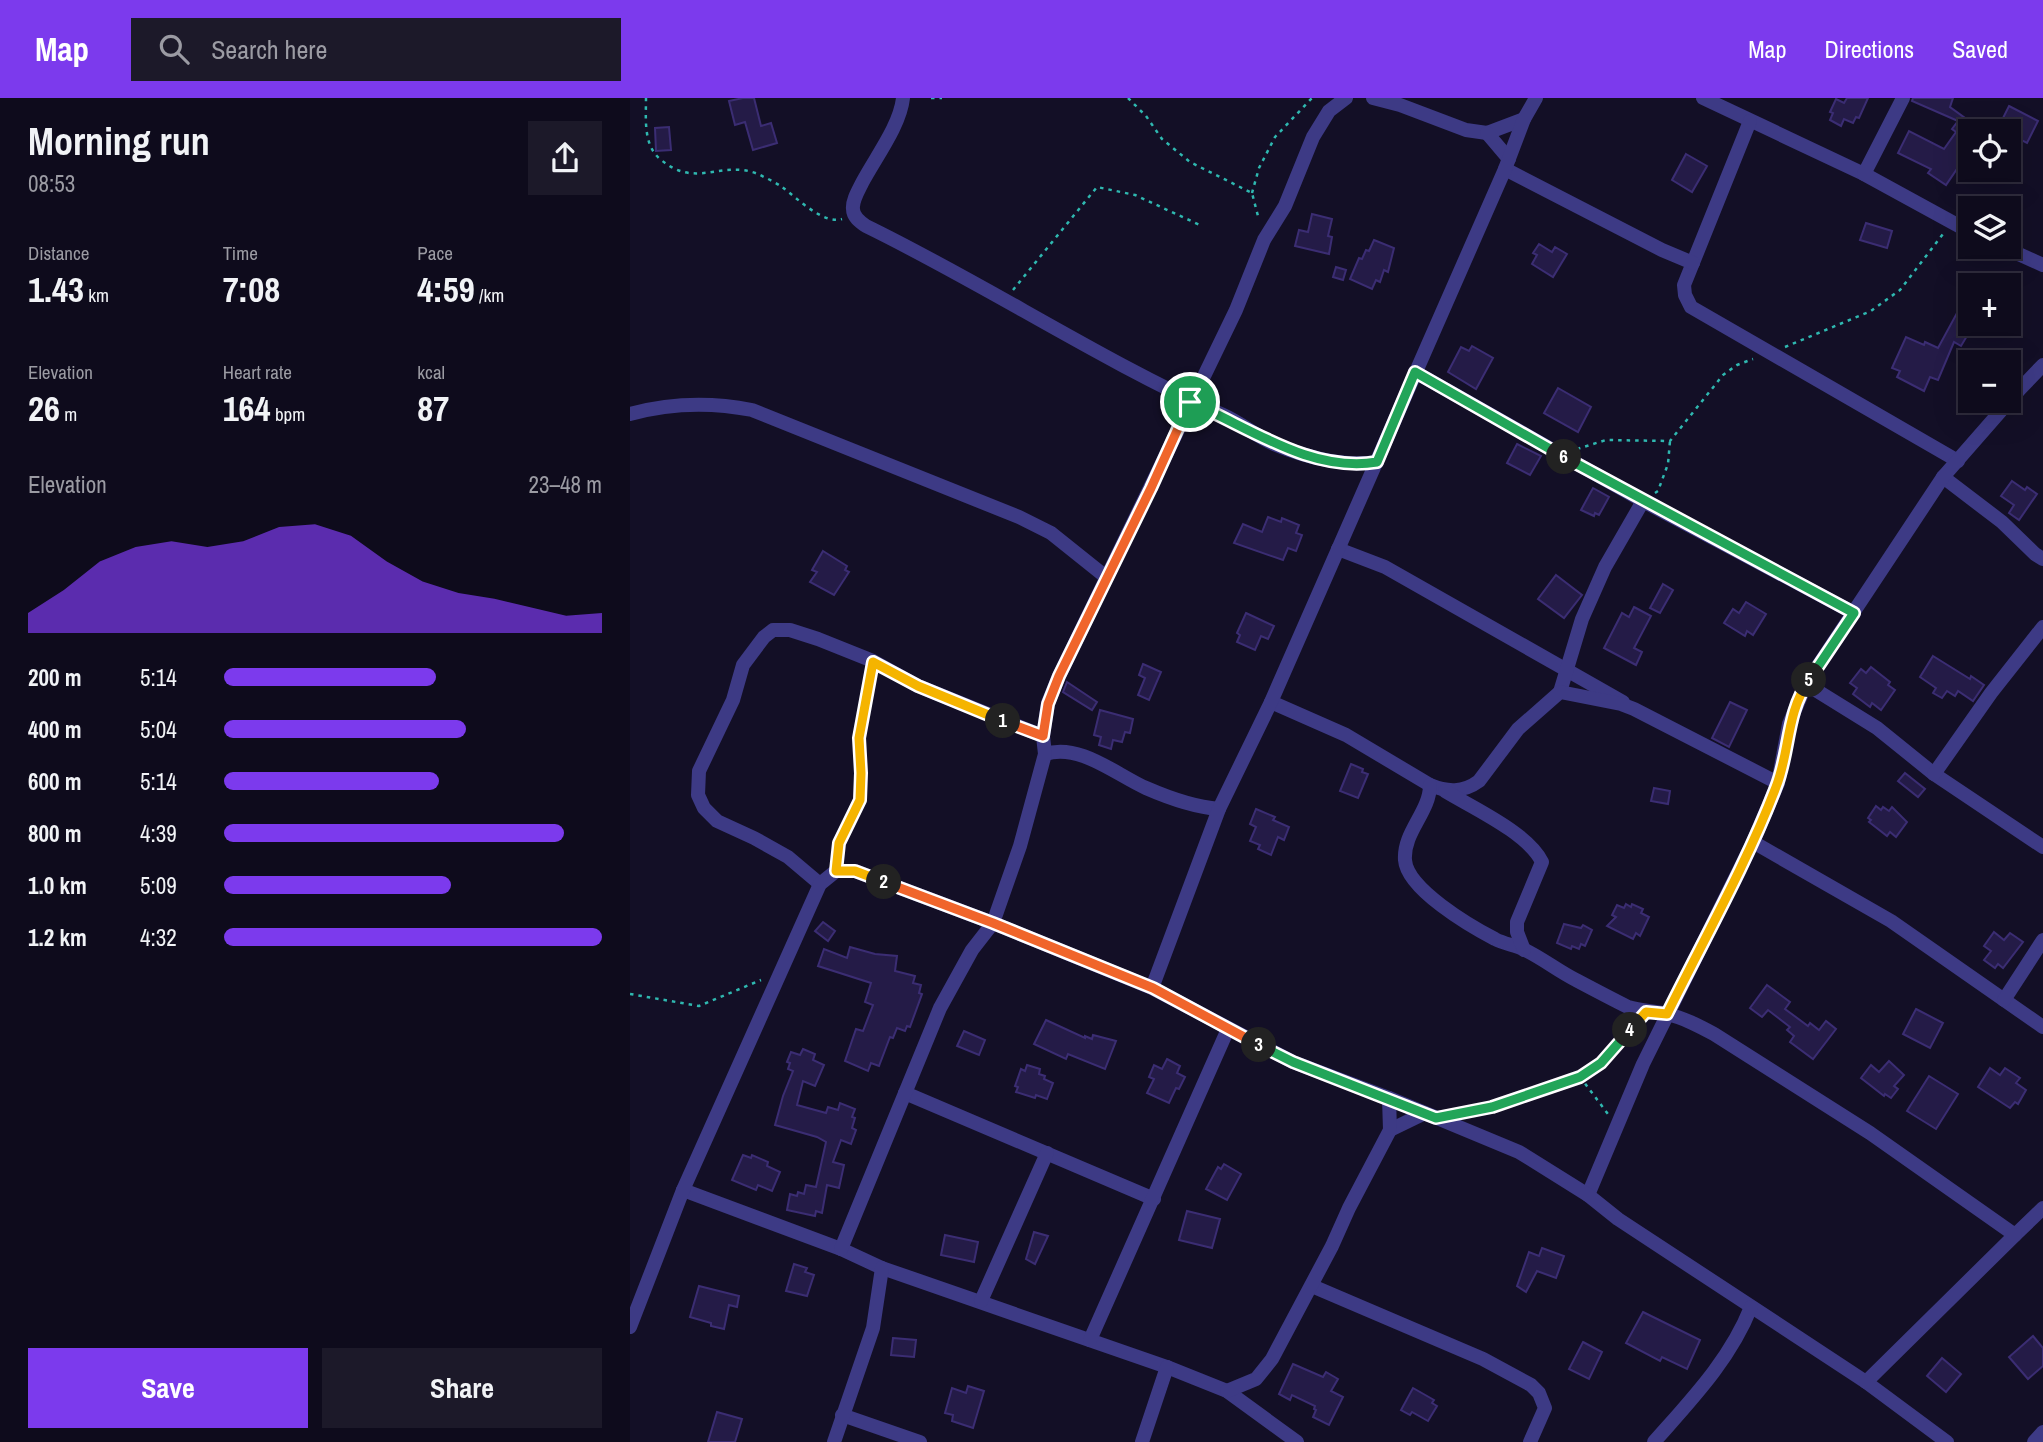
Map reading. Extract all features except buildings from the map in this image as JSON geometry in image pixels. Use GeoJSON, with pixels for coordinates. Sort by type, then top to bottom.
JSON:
{"type":"FeatureCollection","features":[{"type":"Feature","properties":{"kind":"street"},"geometry":{"type":"LineString","coordinates":[[903,98],[896,122],[855,196],[852,211],[866,226],[944,265],[1006,302],[1190,402],[1226,416],[1274,444],[1358,465],[1377,462]]}},
{"type":"Feature","properties":{"kind":"street"},"geometry":{"type":"LineString","coordinates":[[841,1249],[940,1008],[972,950],[993,923],[1020,846],[1045,754],[1043,736],[1048,704],[1055,685],[1236,310],[1264,240],[1285,206],[1313,137],[1329,111],[1346,98]]}},
{"type":"Feature","properties":{"kind":"street"},"geometry":{"type":"LineString","coordinates":[[1373,98],[1400,105],[1466,130],[1487,134],[1524,119]]}},
{"type":"Feature","properties":{"kind":"street"},"geometry":{"type":"LineString","coordinates":[[1153,988],[1219,809],[1271,702],[1507,164],[1524,119],[1536,98]]}},
{"type":"Feature","properties":{"kind":"street"},"geometry":{"type":"LineString","coordinates":[[1703,98],[1864,174],[1958,225]]}},
{"type":"Feature","properties":{"kind":"street"},"geometry":{"type":"LineString","coordinates":[[1864,174],[1903,98]]}},
{"type":"Feature","properties":{"kind":"street"},"geometry":{"type":"LineString","coordinates":[[1750,121],[1684,285],[1685,296],[1691,307],[1958,461]]}},
{"type":"Feature","properties":{"kind":"street"},"geometry":{"type":"LineString","coordinates":[[1487,134],[1507,164],[1662,250],[1693,263]]}},
{"type":"Feature","properties":{"kind":"street"},"geometry":{"type":"LineString","coordinates":[[2021,255],[2043,265]]}},
{"type":"Feature","properties":{"kind":"street"},"geometry":{"type":"LineString","coordinates":[[1588,1195],[1616,1125],[1667,1014],[1753,842],[1778,783],[1789,724],[1806,684],[1943,477],[2043,365]]}},
{"type":"Feature","properties":{"kind":"street"},"geometry":{"type":"LineString","coordinates":[[1415,372],[1643,501],[1854,613]]}},
{"type":"Feature","properties":{"kind":"street"},"geometry":{"type":"LineString","coordinates":[[630,414],[650,408],[684,405],[723,405],[752,410],[1018,517],[1051,533],[1106,577]]}},
{"type":"Feature","properties":{"kind":"street"},"geometry":{"type":"LineString","coordinates":[[1943,477],[2043,559]]}},
{"type":"Feature","properties":{"kind":"street"},"geometry":{"type":"LineString","coordinates":[[1444,791],[1461,790],[1479,781],[1518,729],[1560,692],[1568,671],[1570,655],[1600,578],[1643,501]]}},
{"type":"Feature","properties":{"kind":"street"},"geometry":{"type":"LineString","coordinates":[[1338,549],[1385,567],[1634,709],[1778,783]]}},
{"type":"Feature","properties":{"kind":"street"},"geometry":{"type":"LineString","coordinates":[[1934,774],[1991,693],[2043,627]]}},
{"type":"Feature","properties":{"kind":"street"},"geometry":{"type":"LineString","coordinates":[[820,884],[788,857],[717,821],[704,808],[698,795],[699,771],[733,700],[743,664],[764,636],[773,630],[790,630],[818,639],[873,662],[918,686],[1043,736]]}},
{"type":"Feature","properties":{"kind":"street"},"geometry":{"type":"LineString","coordinates":[[1806,684],[1877,728],[1934,774],[2043,847]]}},
{"type":"Feature","properties":{"kind":"street"},"geometry":{"type":"LineString","coordinates":[[1560,692],[1622,704],[1634,709]]}},
{"type":"Feature","properties":{"kind":"street"},"geometry":{"type":"LineString","coordinates":[[1271,702],[1346,735],[1510,830],[1537,852],[1542,862],[1517,922],[1517,932],[1524,950]]}},
{"type":"Feature","properties":{"kind":"street"},"geometry":{"type":"LineString","coordinates":[[1045,754],[1056,750],[1075,752],[1146,787],[1198,808],[1219,809]]}},
{"type":"Feature","properties":{"kind":"street"},"geometry":{"type":"LineString","coordinates":[[1430,785],[1429,800],[1405,850],[1408,871],[1424,891],[1442,905],[1497,940],[1524,950],[1628,1007],[1667,1014],[1692,1022],[1714,1034],[1870,1133],[2015,1236]]}},
{"type":"Feature","properties":{"kind":"street"},"geometry":{"type":"LineString","coordinates":[[1753,842],[1891,921],[2043,1027]]}},
{"type":"Feature","properties":{"kind":"street"},"geometry":{"type":"LineString","coordinates":[[630,1327],[683,1191],[820,884],[836,871],[855,871],[1153,988],[1293,1062],[1519,1152],[1588,1195],[1618,1219],[1866,1382],[1947,1442]]}},
{"type":"Feature","properties":{"kind":"street"},"geometry":{"type":"LineString","coordinates":[[2004,1000],[2043,940]]}},
{"type":"Feature","properties":{"kind":"street"},"geometry":{"type":"LineString","coordinates":[[1090,1340],[1228,1029]]}},
{"type":"Feature","properties":{"kind":"street"},"geometry":{"type":"LineString","coordinates":[[905,1093],[1154,1199]]}},
{"type":"Feature","properties":{"kind":"street"},"geometry":{"type":"LineString","coordinates":[[1227,1391],[1256,1379],[1272,1359],[1312,1286],[1390,1130],[1389,1098]]}},
{"type":"Feature","properties":{"kind":"street"},"geometry":{"type":"LineString","coordinates":[[1390,1130],[1430,1115]]}},
{"type":"Feature","properties":{"kind":"street"},"geometry":{"type":"LineString","coordinates":[[981,1301],[1047,1153]]}},
{"type":"Feature","properties":{"kind":"street"},"geometry":{"type":"LineString","coordinates":[[683,1191],[841,1249],[882,1268],[1167,1367],[1227,1391],[1297,1442]]}},
{"type":"Feature","properties":{"kind":"street"},"geometry":{"type":"LineString","coordinates":[[1866,1382],[2043,1208]]}},
{"type":"Feature","properties":{"kind":"street"},"geometry":{"type":"LineString","coordinates":[[834,1442],[873,1328],[882,1268]]}},
{"type":"Feature","properties":{"kind":"street"},"geometry":{"type":"LineString","coordinates":[[1312,1286],[1483,1359],[1531,1385],[1539,1393],[1545,1408],[1530,1442]]}},
{"type":"Feature","properties":{"kind":"street"},"geometry":{"type":"LineString","coordinates":[[1654,1442],[1714,1374],[1743,1328],[1751,1307]]}},
{"type":"Feature","properties":{"kind":"street"},"geometry":{"type":"LineString","coordinates":[[1142,1442],[1167,1367]]}},
{"type":"Feature","properties":{"kind":"street"},"geometry":{"type":"LineString","coordinates":[[842,1415],[920,1442]]}},
{"type":"Feature","properties":{"kind":"street"},"geometry":{"type":"LineString","coordinates":[[2034,1442],[2043,1432]]}},
{"type":"Feature","properties":{"kind":"path"},"geometry":{"type":"LineString","coordinates":[[646,98],[650,148],[660,159],[677,169],[689,174],[704,175],[722,169],[755,173],[779,184],[813,211],[829,219],[837,221],[852,211]]}},
{"type":"Feature","properties":{"kind":"path"},"geometry":{"type":"LineString","coordinates":[[931,98],[942,98]]}},
{"type":"Feature","properties":{"kind":"path"},"geometry":{"type":"LineString","coordinates":[[1128,98],[1146,116],[1162,139],[1190,162],[1252,193]]}},
{"type":"Feature","properties":{"kind":"path"},"geometry":{"type":"LineString","coordinates":[[1264,240],[1252,193],[1259,168],[1275,137],[1312,98]]}},
{"type":"Feature","properties":{"kind":"path"},"geometry":{"type":"LineString","coordinates":[[1006,302],[1017,284],[1097,187],[1135,195],[1202,226]]}},
{"type":"Feature","properties":{"kind":"path"},"geometry":{"type":"LineString","coordinates":[[1643,501],[1658,491],[1668,464],[1670,442]]}},
{"type":"Feature","properties":{"kind":"path"},"geometry":{"type":"LineString","coordinates":[[836,871],[839,843],[860,800],[859,738],[873,662]]}},
{"type":"Feature","properties":{"kind":"path"},"geometry":{"type":"LineString","coordinates":[[630,994],[699,1006],[781,972]]}},
{"type":"Feature","properties":{"kind":"path"},"geometry":{"type":"LineString","coordinates":[[1430,1115],[1492,1107],[1580,1077],[1601,1063],[1646,1012]]}},
{"type":"Feature","properties":{"kind":"path"},"geometry":{"type":"LineString","coordinates":[[1580,1077],[1616,1125]]}},
{"type":"Feature","properties":{"kind":"route"},"geometry":{"type":"LineString","coordinates":[[1415,372],[1643,501],[1854,613],[1806,684],[1789,724],[1778,783],[1753,842],[1667,1014],[1646,1012],[1601,1063],[1580,1077],[1492,1107],[1436,1118],[1293,1062],[1153,988],[855,871],[836,871],[839,843],[860,800],[859,738],[873,662],[918,686],[1043,736],[1048,704],[1059,676],[1190,402],[1226,416],[1274,444],[1358,465],[1377,462],[1415,372]]}}]}
